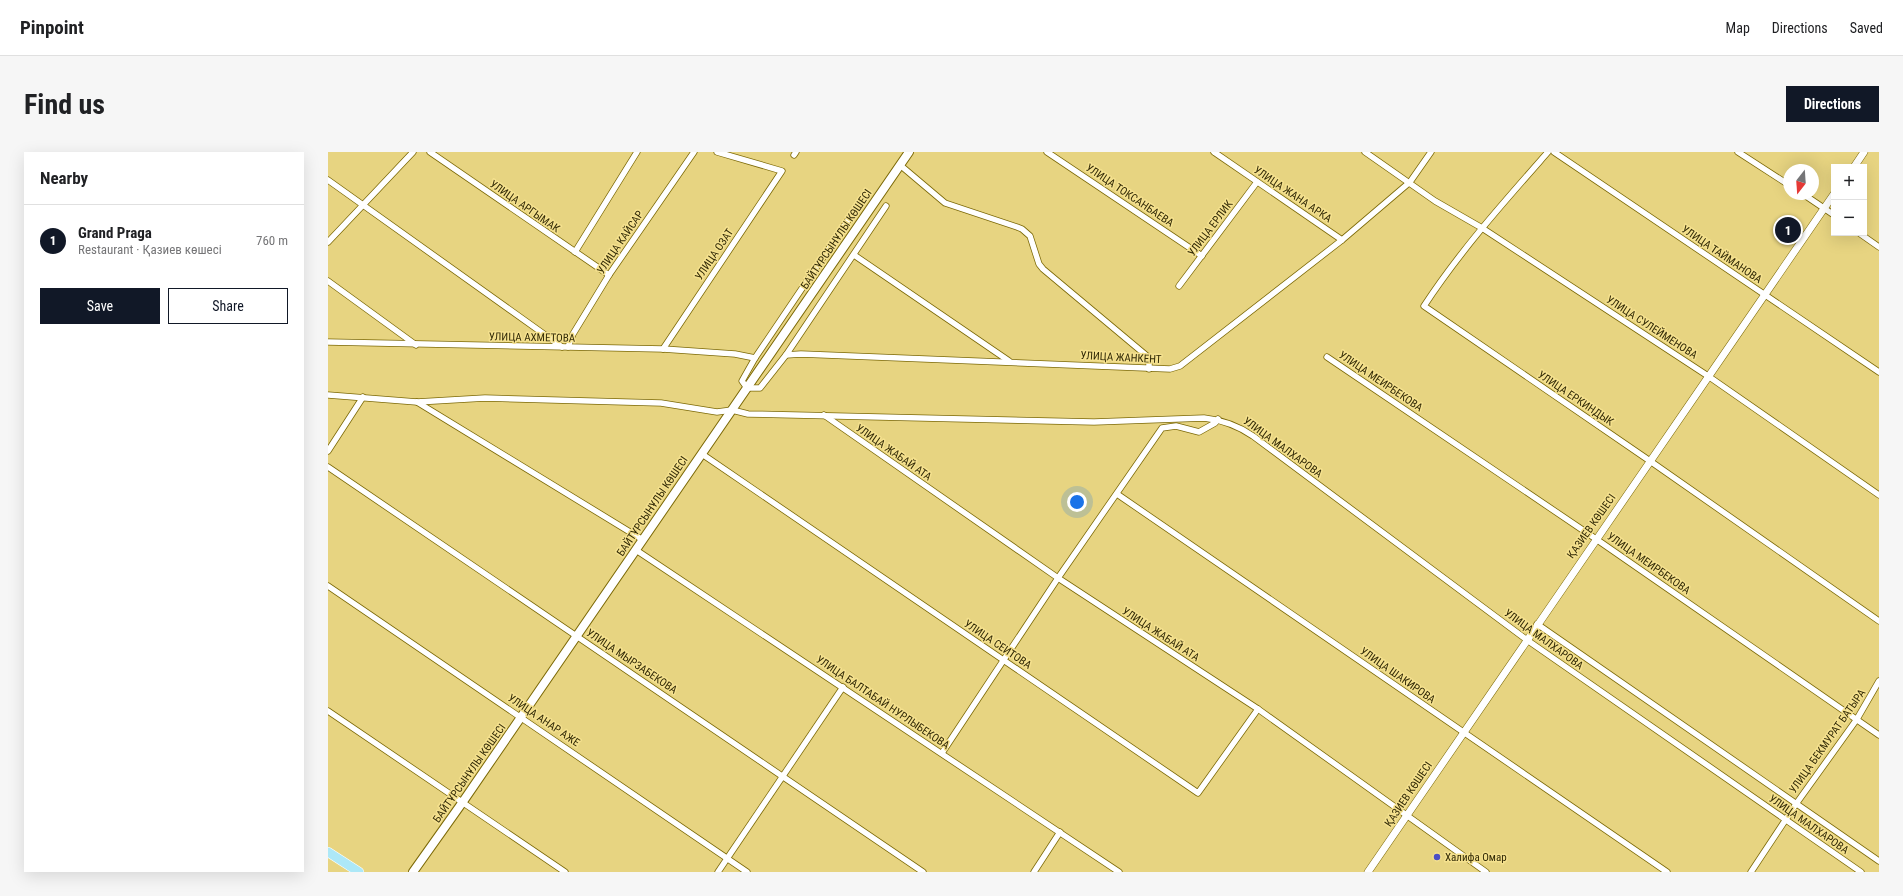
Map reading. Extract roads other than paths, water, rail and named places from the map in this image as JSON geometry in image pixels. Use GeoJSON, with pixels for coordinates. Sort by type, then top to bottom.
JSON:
{"type":"FeatureCollection","features":[{"type":"Feature","properties":{"kind":"main road","name":"БАЙТҰРСЫНҰЛЫ КӨШЕСІ"},"geometry":{"type":"LineString","coordinates":[[413,872],[462,804],[909,152]]}},
{"type":"Feature","properties":{"kind":"main road"},"geometry":{"type":"LineString","coordinates":[[328,852],[359,872]]}},
{"type":"Feature","properties":{"kind":"street"},"geometry":{"type":"LineString","coordinates":[[328,242],[413,152]]}},
{"type":"Feature","properties":{"kind":"street","name":"УЛИЦА АРГЫМАК"},"geometry":{"type":"LineString","coordinates":[[430,152],[609,275]]}},
{"type":"Feature","properties":{"kind":"street"},"geometry":{"type":"LineString","coordinates":[[575,252],[637,152]]}},
{"type":"Feature","properties":{"kind":"street","name":"УЛИЦА КАЙСАР"},"geometry":{"type":"LineString","coordinates":[[566,347],[609,275],[694,152]]}},
{"type":"Feature","properties":{"kind":"street","name":"УЛИЦА ОЗАТ"},"geometry":{"type":"LineString","coordinates":[[663,349],[782,171],[717,152]]}},
{"type":"Feature","properties":{"kind":"street","name":"УЛИЦА ТОКСАНБАЕВА"},"geometry":{"type":"LineString","coordinates":[[1047,152],[1202,256]]}},
{"type":"Feature","properties":{"kind":"street","name":"УЛИЦА ЖАНА АРКА"},"geometry":{"type":"LineString","coordinates":[[1214,152],[1342,240]]}},
{"type":"Feature","properties":{"kind":"street","name":"УЛИЦА СУЛЕЙМЕНОВА"},"geometry":{"type":"LineString","coordinates":[[1365,152],[1410,182],[1435,201],[1482,228],[1708,376],[1879,496]]}},
{"type":"Feature","properties":{"kind":"street","name":"УЛИЦА ЖАНКЕНТ"},"geometry":{"type":"LineString","coordinates":[[786,355],[801,354],[1010,362],[1149,369],[1170,369],[1180,366],[1342,240],[1410,182],[1431,152]]}},
{"type":"Feature","properties":{"kind":"street","name":"УЛИЦА ЕРКИНДЫК"},"geometry":{"type":"LineString","coordinates":[[1548,152],[1482,228],[1443,277],[1424,306],[1650,461],[1879,621]]}},
{"type":"Feature","properties":{"kind":"street","name":"УЛИЦА ТАЙМАНОВА"},"geometry":{"type":"LineString","coordinates":[[1554,152],[1879,372]]}},
{"type":"Feature","properties":{"kind":"street"},"geometry":{"type":"LineString","coordinates":[[1738,152],[1783,181]]}},
{"type":"Feature","properties":{"kind":"street"},"geometry":{"type":"LineString","coordinates":[[1856,164],[1864,152]]}},
{"type":"Feature","properties":{"kind":"street"},"geometry":{"type":"LineString","coordinates":[[900,165],[945,203],[1017,227],[1027,233],[1043,269],[1147,356],[1149,360],[1149,369]]}},
{"type":"Feature","properties":{"kind":"street"},"geometry":{"type":"LineString","coordinates":[[328,180],[566,347]]}},
{"type":"Feature","properties":{"kind":"street","name":"УЛИЦА ЕРЛИК"},"geometry":{"type":"LineString","coordinates":[[1179,286],[1257,182]]}},
{"type":"Feature","properties":{"kind":"street","name":"ҚАЗИЕВ КӨШЕСІ"},"geometry":{"type":"LineString","coordinates":[[1368,872],[1831,198]]}},
{"type":"Feature","properties":{"kind":"street"},"geometry":{"type":"LineString","coordinates":[[1812,200],[1831,213]]}},
{"type":"Feature","properties":{"kind":"street"},"geometry":{"type":"LineString","coordinates":[[859,204],[755,358],[742,381],[746,388],[760,388],[786,355],[886,206]]}},
{"type":"Feature","properties":{"kind":"street"},"geometry":{"type":"LineString","coordinates":[[1863,236],[1879,247]]}},
{"type":"Feature","properties":{"kind":"street"},"geometry":{"type":"LineString","coordinates":[[854,255],[1010,362]]}},
{"type":"Feature","properties":{"kind":"street"},"geometry":{"type":"LineString","coordinates":[[328,281],[416,345]]}},
{"type":"Feature","properties":{"kind":"street","name":"УЛИЦА АХМЕТОВА"},"geometry":{"type":"LineString","coordinates":[[328,342],[663,349],[735,354],[755,358]]}},
{"type":"Feature","properties":{"kind":"street","name":"УЛИЦА МЕИРБЕКОВА"},"geometry":{"type":"LineString","coordinates":[[1327,356],[1596,539],[1879,735]]}},
{"type":"Feature","properties":{"kind":"street","name":"УЛИЦА МАЛХАРОВА"},"geometry":{"type":"LineString","coordinates":[[328,395],[417,402],[485,398],[661,403],[717,412],[732,410],[748,414],[1094,422],[1204,418],[1218,419],[1237,425],[1527,640],[1861,872]]}},
{"type":"Feature","properties":{"kind":"street"},"geometry":{"type":"LineString","coordinates":[[328,451],[363,397]]}},
{"type":"Feature","properties":{"kind":"street"},"geometry":{"type":"LineString","coordinates":[[417,402],[643,540]]}},
{"type":"Feature","properties":{"kind":"street","name":"УЛИЦА ЖАБАЙ АТА"},"geometry":{"type":"LineString","coordinates":[[824,415],[1058,578],[1258,709],[1486,872]]}},
{"type":"Feature","properties":{"kind":"street"},"geometry":{"type":"LineString","coordinates":[[942,753],[1058,578],[1162,428],[1176,426],[1199,432],[1211,426],[1218,419]]}},
{"type":"Feature","properties":{"kind":"street","name":"УЛИЦА СЕИТОВА"},"geometry":{"type":"LineString","coordinates":[[702,454],[1198,793],[1258,709]]}},
{"type":"Feature","properties":{"kind":"street","name":"УЛИЦА МЫРЗАБЕКОВА"},"geometry":{"type":"LineString","coordinates":[[328,467],[923,872]]}},
{"type":"Feature","properties":{"kind":"street","name":"УЛИЦА ШАКИРОВА"},"geometry":{"type":"LineString","coordinates":[[1117,494],[1667,872]]}},
{"type":"Feature","properties":{"kind":"street","name":"УЛИЦА БАЛТАБАЙ НУРЛЫБЕКОВА"},"geometry":{"type":"LineString","coordinates":[[636,550],[1119,872]]}},
{"type":"Feature","properties":{"kind":"street","name":"УЛИЦА АНАР АЖЕ"},"geometry":{"type":"LineString","coordinates":[[328,586],[522,716],[747,872]]}},
{"type":"Feature","properties":{"kind":"street","name":"УЛИЦА МАЛХАРОВА"},"geometry":{"type":"LineString","coordinates":[[1537,624],[1879,861]]}},
{"type":"Feature","properties":{"kind":"street","name":"УЛИЦА БЕКМУРАТ БАТЫРА"},"geometry":{"type":"LineString","coordinates":[[1751,872],[1796,804],[1857,719],[1879,682]]}},
{"type":"Feature","properties":{"kind":"street"},"geometry":{"type":"LineString","coordinates":[[718,872],[843,687]]}},
{"type":"Feature","properties":{"kind":"street"},"geometry":{"type":"LineString","coordinates":[[328,712],[462,804],[565,872]]}},
{"type":"Feature","properties":{"kind":"street"},"geometry":{"type":"LineString","coordinates":[[1034,872],[1060,832]]}},
{"type":"Feature","properties":{"kind":"place","name":"Grand Praga"},"geometry":{"type":"Point","coordinates":[1788,230]}},
{"type":"Feature","properties":{"kind":"place","name":"Халифа Омар"},"geometry":{"type":"Point","coordinates":[1437,857]}}]}
